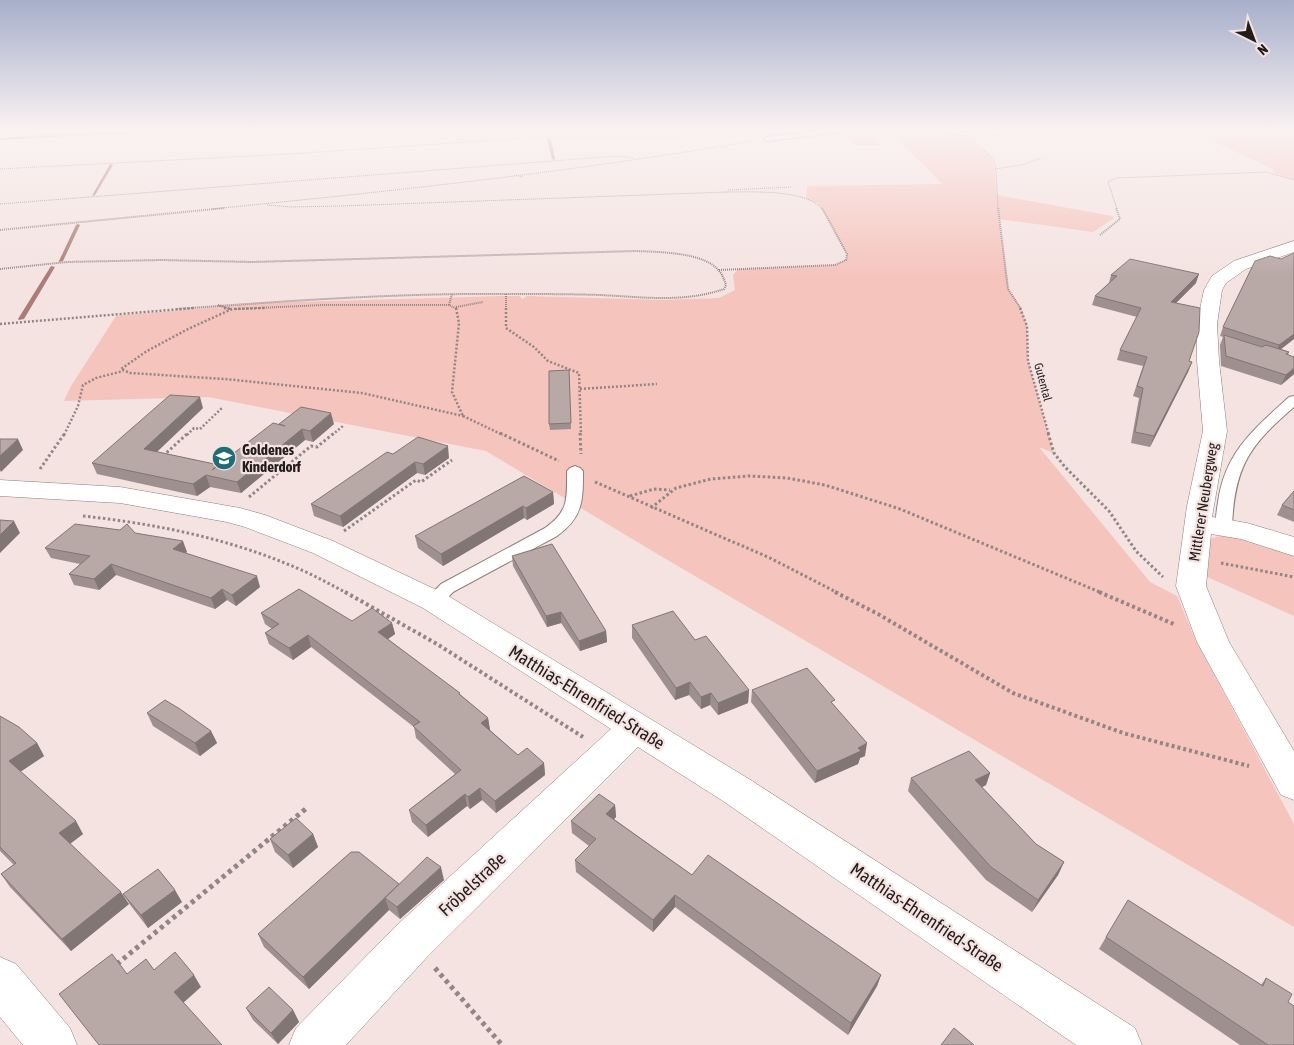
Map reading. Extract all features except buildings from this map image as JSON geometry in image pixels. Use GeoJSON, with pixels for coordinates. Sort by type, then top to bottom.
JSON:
{"type":"FeatureCollection","features":[{"type":"Feature","properties":{"kind":"street","name":"Mittlerer Neubergweg"},"geometry":{"type":"LineString","coordinates":[[1291,778],[1212,642],[1192,572],[1211,525],[1200,506],[1215,431],[1208,361],[1207,324],[1213,290],[1218,280],[1240,265],[1294,246]]}},
{"type":"Feature","properties":{"kind":"street","name":"Matthias-Ehrenfried-Straße"},"geometry":{"type":"LineString","coordinates":[[10,488],[120,495],[230,514],[255,521],[323,547],[434,600],[622,741],[744,796],[1118,1045]]}},
{"type":"Feature","properties":{"kind":"street"},"geometry":{"type":"LineString","coordinates":[[1211,525],[1243,529],[1294,547]]}},
{"type":"Feature","properties":{"kind":"street","name":"Fröbelstraße"},"geometry":{"type":"LineString","coordinates":[[313,1045],[412,941],[622,741]]}},
{"type":"Feature","properties":{"kind":"street"},"geometry":{"type":"LineString","coordinates":[[0,980],[53,1045]]}},
{"type":"Feature","properties":{"kind":"lane","name":"Mittlerer Neubergweg"},"geometry":{"type":"LineString","coordinates":[[1211,525],[1224,511],[1230,477],[1248,444],[1261,429],[1294,400]]}},
{"type":"Feature","properties":{"kind":"lane"},"geometry":{"type":"LineString","coordinates":[[434,600],[447,588],[550,532],[566,521],[572,509],[575,493],[575,471]]}},
{"type":"Feature","properties":{"kind":"path"},"geometry":{"type":"LineString","coordinates":[[0,204],[323,179]]}},
{"type":"Feature","properties":{"kind":"path"},"geometry":{"type":"LineString","coordinates":[[0,230],[259,205],[482,179]]}},
{"type":"Feature","properties":{"kind":"path","name":"Gutental"},"geometry":{"type":"LineString","coordinates":[[996,179],[1003,259],[1008,289],[1022,310],[1027,326],[1028,362],[1054,453],[1065,467],[1109,511],[1136,551],[1164,578],[1174,583],[1192,572],[1294,577]]}},
{"type":"Feature","properties":{"kind":"path"},"geometry":{"type":"LineString","coordinates":[[1100,234],[1120,219],[1108,182],[1115,179]]}},
{"type":"Feature","properties":{"kind":"path"},"geometry":{"type":"LineString","coordinates":[[259,205],[290,207],[718,192],[792,187]]}},
{"type":"Feature","properties":{"kind":"path"},"geometry":{"type":"LineString","coordinates":[[0,269],[67,262],[161,260],[252,262],[636,251],[670,252],[702,260],[719,270],[835,265],[846,260],[847,254],[818,203],[806,199],[773,194],[718,192]]}},
{"type":"Feature","properties":{"kind":"path"},"geometry":{"type":"LineString","coordinates":[[306,200],[314,197]]}},
{"type":"Feature","properties":{"kind":"path"},"geometry":{"type":"LineString","coordinates":[[127,218],[140,215]]}},
{"type":"Feature","properties":{"kind":"path"},"geometry":{"type":"LineString","coordinates":[[0,324],[293,300],[452,294],[696,296],[724,289],[726,285],[719,270]]}},
{"type":"Feature","properties":{"kind":"path"},"geometry":{"type":"LineString","coordinates":[[449,304],[452,294]]}},
{"type":"Feature","properties":{"kind":"path"},"geometry":{"type":"LineString","coordinates":[[506,294],[506,328],[534,347],[548,361],[579,373],[579,422],[582,451],[575,471]]}},
{"type":"Feature","properties":{"kind":"path"},"geometry":{"type":"LineString","coordinates":[[218,305],[232,309],[323,305],[449,304],[455,307],[483,302]]}},
{"type":"Feature","properties":{"kind":"path"},"geometry":{"type":"LineString","coordinates":[[455,307],[459,323],[452,392],[464,416]]}},
{"type":"Feature","properties":{"kind":"path"},"geometry":{"type":"LineString","coordinates":[[123,371],[121,369],[123,366],[147,351],[188,329],[232,309]]}},
{"type":"Feature","properties":{"kind":"path"},"geometry":{"type":"LineString","coordinates":[[10,488],[45,464],[72,416],[83,385],[96,378],[123,371],[362,393],[464,416],[549,455],[591,480],[630,496],[651,508],[770,558],[870,610],[1013,693],[1123,733],[1291,778]]}},
{"type":"Feature","properties":{"kind":"path"},"geometry":{"type":"LineString","coordinates":[[580,389],[657,384]]}},
{"type":"Feature","properties":{"kind":"path"},"geometry":{"type":"LineString","coordinates":[[158,460],[194,428],[200,429],[223,407]]}},
{"type":"Feature","properties":{"kind":"path"},"geometry":{"type":"LineString","coordinates":[[230,514],[311,446],[317,447],[343,426]]}},
{"type":"Feature","properties":{"kind":"path"},"geometry":{"type":"LineString","coordinates":[[323,547],[416,480],[421,482],[452,460]]}},
{"type":"Feature","properties":{"kind":"path"},"geometry":{"type":"LineString","coordinates":[[651,508],[671,490],[688,482],[736,474],[790,477],[892,504],[1010,555],[1111,595],[1212,642]]}},
{"type":"Feature","properties":{"kind":"path"},"geometry":{"type":"LineString","coordinates":[[630,496],[654,489],[671,490]]}},
{"type":"Feature","properties":{"kind":"path"},"geometry":{"type":"LineString","coordinates":[[77,516],[105,518],[198,535],[293,566],[391,616],[488,675],[622,741]]}},
{"type":"Feature","properties":{"kind":"path"},"geometry":{"type":"LineString","coordinates":[[108,971],[308,807]]}},
{"type":"Feature","properties":{"kind":"path"},"geometry":{"type":"LineString","coordinates":[[412,941],[502,1045]]}},
{"type":"Feature","properties":{"kind":"shaded area"},"geometry":{"type":"Polygon","coordinates":[[[937,179],[996,179],[997,195],[1112,216],[1114,218],[1093,232],[999,219],[1008,289],[1022,310],[1027,326],[1028,361],[1054,453],[1039,447],[1150,582],[1177,596],[1195,639],[1294,824],[1294,927],[659,555],[486,451],[208,397],[64,401],[71,386],[116,316],[263,303],[502,296],[520,296],[522,299],[527,296],[664,300],[719,298],[735,290],[733,275],[738,269],[835,265],[846,260],[847,254],[818,203],[806,199],[807,186],[942,184],[937,179]]]}},
{"type":"Feature","properties":{"kind":"shaded area"},"geometry":{"type":"Polygon","coordinates":[[[1220,536],[1246,537],[1294,554],[1294,616],[1205,576],[1209,539],[1220,536]]]}},
{"type":"Feature","properties":{"kind":"waterway"},"geometry":{"type":"LineString","coordinates":[[93,195],[103,179]]}},
{"type":"Feature","properties":{"kind":"waterway"},"geometry":{"type":"LineString","coordinates":[[61,261],[78,225]]}},
{"type":"Feature","properties":{"kind":"waterway"},"geometry":{"type":"LineString","coordinates":[[21,319],[53,267]]}},
{"type":"Feature","properties":{"kind":"place","name":"Goldenes Kinderdorf"},"geometry":{"type":"Point","coordinates":[224,458]}}]}
